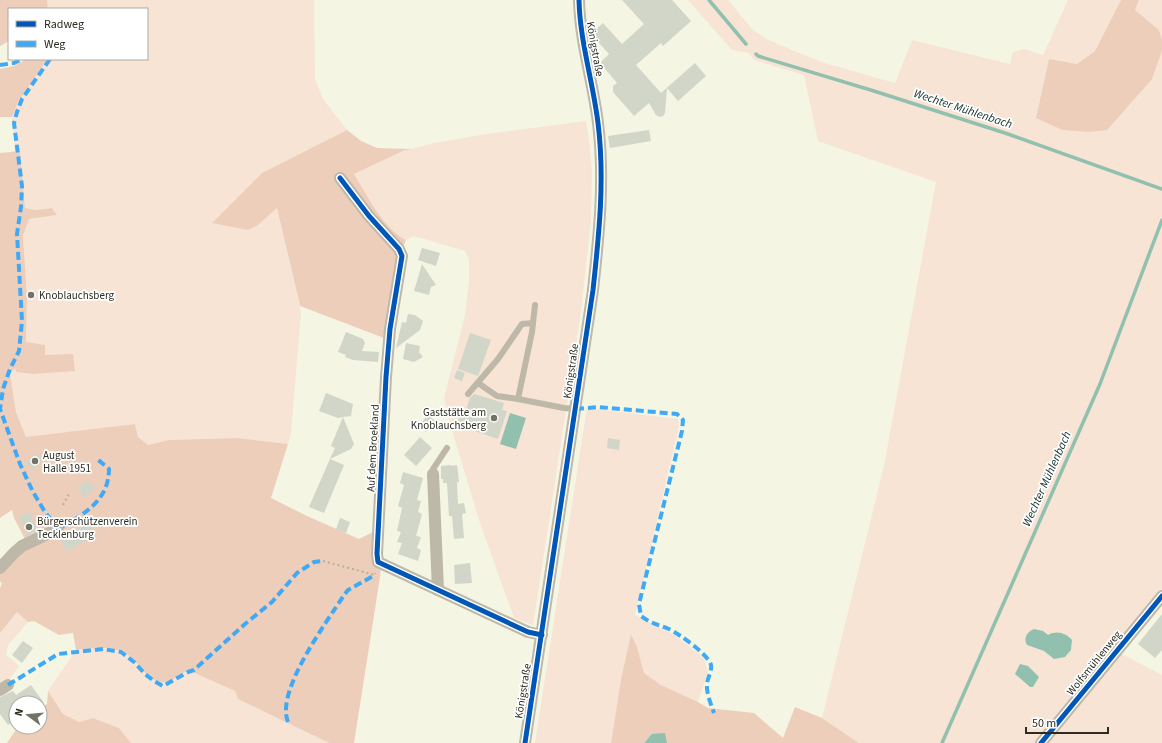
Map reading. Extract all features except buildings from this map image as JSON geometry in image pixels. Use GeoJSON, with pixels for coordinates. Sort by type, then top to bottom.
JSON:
{"type":"FeatureCollection","features":[{"type":"Feature","properties":{"kind":"street","name":"Königstraße"},"geometry":{"type":"LineString","coordinates":[[525,743],[576,409],[594,283],[600,226],[601,178],[598,123],[579,19],[579,0]]}},
{"type":"Feature","properties":{"kind":"street","name":"Auf dem Broekland"},"geometry":{"type":"LineString","coordinates":[[340,178],[369,216],[399,249],[402,256],[390,329],[386,377],[378,562],[528,632],[542,635]]}},
{"type":"Feature","properties":{"kind":"street"},"geometry":{"type":"LineString","coordinates":[[433,474],[438,590]]}},
{"type":"Feature","properties":{"kind":"street"},"geometry":{"type":"LineString","coordinates":[[0,568],[14,552],[22,546],[58,529]]}},
{"type":"Feature","properties":{"kind":"street","name":"Wolfsmühlenweg"},"geometry":{"type":"LineString","coordinates":[[1041,743],[1162,596]]}},
{"type":"Feature","properties":{"kind":"lane"},"geometry":{"type":"LineString","coordinates":[[518,399],[533,323],[535,305]]}},
{"type":"Feature","properties":{"kind":"lane"},"geometry":{"type":"LineString","coordinates":[[468,394],[498,359],[522,324],[533,323]]}},
{"type":"Feature","properties":{"kind":"lane"},"geometry":{"type":"LineString","coordinates":[[478,383],[496,396],[576,409]]}},
{"type":"Feature","properties":{"kind":"lane"},"geometry":{"type":"LineString","coordinates":[[433,474],[433,469],[447,448]]}},
{"type":"Feature","properties":{"kind":"path"},"geometry":{"type":"LineString","coordinates":[[63,505],[70,492]]}},
{"type":"Feature","properties":{"kind":"path"},"geometry":{"type":"LineString","coordinates":[[323,561],[375,575]]}},
{"type":"Feature","properties":{"kind":"shaded area"},"geometry":{"type":"Polygon","coordinates":[[[0,0],[47,0],[48,8],[8,8],[8,42],[0,46],[0,0]]]}},
{"type":"Feature","properties":{"kind":"shaded area"},"geometry":{"type":"Polygon","coordinates":[[[47,0],[314,0],[315,79],[323,99],[347,130],[262,173],[258,225],[277,208],[301,313],[291,433],[288,444],[238,438],[169,440],[148,445],[138,437],[135,424],[26,438],[16,412],[10,374],[15,368],[33,374],[75,370],[44,355],[26,343],[27,296],[23,236],[29,219],[57,215],[52,208],[36,210],[25,208],[20,151],[15,151],[12,117],[19,100],[46,60],[148,60],[148,8],[48,8],[47,0]]]}},
{"type":"Feature","properties":{"kind":"shaded area"},"geometry":{"type":"Polygon","coordinates":[[[688,0],[728,0],[752,29],[768,40],[821,62],[895,83],[912,40],[1010,64],[1013,52],[1024,49],[1043,55],[1068,0],[1121,0],[1095,51],[1077,64],[1049,59],[1037,118],[1062,130],[1089,132],[1152,79],[1162,51],[1162,589],[1036,743],[859,743],[822,718],[884,466],[936,182],[818,141],[804,75],[754,60],[749,53],[732,50],[688,0]],[[1037,630],[1027,645],[1044,651],[1055,659],[1071,650],[1072,640],[1069,636],[1048,635],[1037,630]]]}},
{"type":"Feature","properties":{"kind":"shaded area"},"geometry":{"type":"Polygon","coordinates":[[[1121,0],[1139,0],[1135,10],[1159,30],[1162,40],[1162,51],[1152,79],[1107,130],[1089,132],[1062,130],[1036,118],[1049,59],[1077,64],[1095,51],[1121,0]]]}},
{"type":"Feature","properties":{"kind":"shaded area"},"geometry":{"type":"Polygon","coordinates":[[[1139,0],[1162,0],[1162,40],[1159,30],[1135,10],[1139,0]]]}},
{"type":"Feature","properties":{"kind":"shaded area"},"geometry":{"type":"Polygon","coordinates":[[[25,60],[46,60],[19,100],[12,117],[0,117],[0,69],[14,66],[25,60]]]}},
{"type":"Feature","properties":{"kind":"shaded area"},"geometry":{"type":"Polygon","coordinates":[[[586,121],[592,173],[591,219],[581,312],[533,625],[514,618],[480,523],[444,398],[465,315],[469,280],[469,260],[465,251],[414,236],[406,240],[398,235],[390,228],[376,210],[354,174],[403,151],[434,143],[486,134],[586,121]]]}},
{"type":"Feature","properties":{"kind":"shaded area"},"geometry":{"type":"Polygon","coordinates":[[[347,130],[361,141],[377,148],[412,149],[403,151],[354,174],[376,210],[390,228],[406,240],[396,262],[384,338],[300,306],[277,208],[258,225],[248,230],[212,223],[262,173],[347,130]]]}},
{"type":"Feature","properties":{"kind":"shaded area"},"geometry":{"type":"Polygon","coordinates":[[[20,151],[25,208],[36,210],[52,208],[57,215],[29,219],[23,236],[27,296],[26,342],[45,345],[45,355],[73,354],[75,371],[33,374],[16,372],[15,368],[10,374],[16,412],[26,437],[135,424],[138,437],[148,445],[169,440],[238,438],[288,444],[271,498],[359,539],[383,527],[380,577],[354,743],[329,743],[238,699],[235,691],[188,670],[169,681],[159,682],[148,675],[132,658],[122,652],[109,648],[76,650],[73,633],[59,635],[34,621],[28,622],[17,612],[0,633],[0,588],[2,584],[0,581],[0,573],[27,543],[14,518],[12,510],[0,518],[0,153],[20,151]]]}},
{"type":"Feature","properties":{"kind":"shaded area"},"geometry":{"type":"Polygon","coordinates":[[[587,408],[678,419],[679,426],[635,615],[673,634],[703,657],[708,671],[698,702],[661,685],[644,673],[637,647],[631,634],[621,679],[611,743],[535,743],[587,408]]]}},
{"type":"Feature","properties":{"kind":"shaded area"},"geometry":{"type":"Polygon","coordinates":[[[510,413],[526,418],[516,449],[500,444],[510,413]]]}},
{"type":"Feature","properties":{"kind":"shaded area"},"geometry":{"type":"Polygon","coordinates":[[[17,612],[28,622],[8,645],[6,655],[19,666],[6,684],[0,688],[0,633],[17,612]]]}},
{"type":"Feature","properties":{"kind":"shaded area"},"geometry":{"type":"Polygon","coordinates":[[[1034,629],[1043,631],[1048,635],[1051,633],[1061,633],[1067,636],[1072,640],[1071,650],[1065,657],[1054,659],[1044,651],[1027,645],[1025,640],[1026,636],[1034,629]]]}},
{"type":"Feature","properties":{"kind":"shaded area"},"geometry":{"type":"Polygon","coordinates":[[[631,634],[637,647],[644,673],[661,685],[708,708],[754,713],[783,738],[795,707],[822,718],[859,743],[667,743],[646,740],[644,743],[611,743],[621,679],[631,634]]]}},
{"type":"Feature","properties":{"kind":"shaded area"},"geometry":{"type":"Polygon","coordinates":[[[102,648],[120,651],[129,656],[143,671],[165,684],[188,670],[235,691],[238,699],[329,743],[131,743],[119,728],[93,718],[79,722],[63,714],[48,691],[76,650],[102,648]]]}},
{"type":"Feature","properties":{"kind":"shaded area"},"geometry":{"type":"Polygon","coordinates":[[[1120,653],[1162,675],[1162,743],[1047,743],[1120,653]]]}},
{"type":"Feature","properties":{"kind":"shaded area"},"geometry":{"type":"Polygon","coordinates":[[[1020,664],[1028,666],[1039,677],[1033,687],[1030,687],[1015,674],[1020,664]]]}},
{"type":"Feature","properties":{"kind":"shaded area"},"geometry":{"type":"Polygon","coordinates":[[[48,691],[63,714],[79,722],[93,718],[119,728],[131,743],[7,743],[12,735],[48,735],[48,691]]]}},
{"type":"Feature","properties":{"kind":"shaded area"},"geometry":{"type":"Polygon","coordinates":[[[665,733],[667,743],[644,743],[652,734],[665,733]]]}},
{"type":"Feature","properties":{"kind":"waterway","name":"Wechter Mühlenbach"},"geometry":{"type":"LineString","coordinates":[[709,0],[746,44]]}},
{"type":"Feature","properties":{"kind":"waterway","name":"Wechter Mühlenbach"},"geometry":{"type":"LineString","coordinates":[[756,54],[758,56],[1008,134],[1162,189]]}},
{"type":"Feature","properties":{"kind":"waterway","name":"Wechter Mühlenbach"},"geometry":{"type":"LineString","coordinates":[[942,743],[1100,384],[1162,220]]}},
{"type":"Feature","properties":{"kind":"marked path"},"geometry":{"type":"LineString","coordinates":[[0,65],[14,63],[20,60]]}},
{"type":"Feature","properties":{"kind":"marked path"},"geometry":{"type":"LineString","coordinates":[[49,60],[22,99],[14,123],[22,186],[17,234],[22,321],[19,351],[10,369],[3,389],[0,409],[20,464],[33,492],[45,512],[58,529],[77,518],[93,506],[105,490],[109,469],[96,458]]}},
{"type":"Feature","properties":{"kind":"marked path"},"geometry":{"type":"LineString","coordinates":[[576,409],[598,407],[677,414],[683,420],[682,431],[639,604],[641,616],[679,635],[693,645],[709,660],[711,667],[707,683],[707,691],[714,713]]}},
{"type":"Feature","properties":{"kind":"marked path"},"geometry":{"type":"LineString","coordinates":[[8,685],[58,654],[103,649],[121,652],[134,662],[145,674],[163,686],[194,670],[272,602],[297,573],[314,562],[323,561]]}},
{"type":"Feature","properties":{"kind":"marked path"},"geometry":{"type":"LineString","coordinates":[[288,722],[286,709],[289,693],[296,675],[315,639],[348,590],[375,575]]}},
{"type":"Feature","properties":{"kind":"cycle path"},"geometry":{"type":"LineString","coordinates":[[525,743],[593,290],[599,228],[601,186],[600,144],[596,108],[584,47],[579,0]]}},
{"type":"Feature","properties":{"kind":"cycle path"},"geometry":{"type":"LineString","coordinates":[[340,178],[369,216],[399,249],[402,256],[390,329],[386,377],[377,554],[378,562],[528,632],[542,635]]}},
{"type":"Feature","properties":{"kind":"cycle path"},"geometry":{"type":"LineString","coordinates":[[1041,743],[1162,596]]}},
{"type":"Feature","properties":{"kind":"place","name":"Knoblauchsberg"},"geometry":{"type":"Point","coordinates":[31,295]}},
{"type":"Feature","properties":{"kind":"place","name":"Gaststätte am Knoblauchsberg"},"geometry":{"type":"Point","coordinates":[494,418]}},
{"type":"Feature","properties":{"kind":"place","name":"August Halle 1951"},"geometry":{"type":"Point","coordinates":[35,461]}},
{"type":"Feature","properties":{"kind":"place","name":"Bürgerschützenverein Tecklenburg"},"geometry":{"type":"Point","coordinates":[29,527]}}]}
